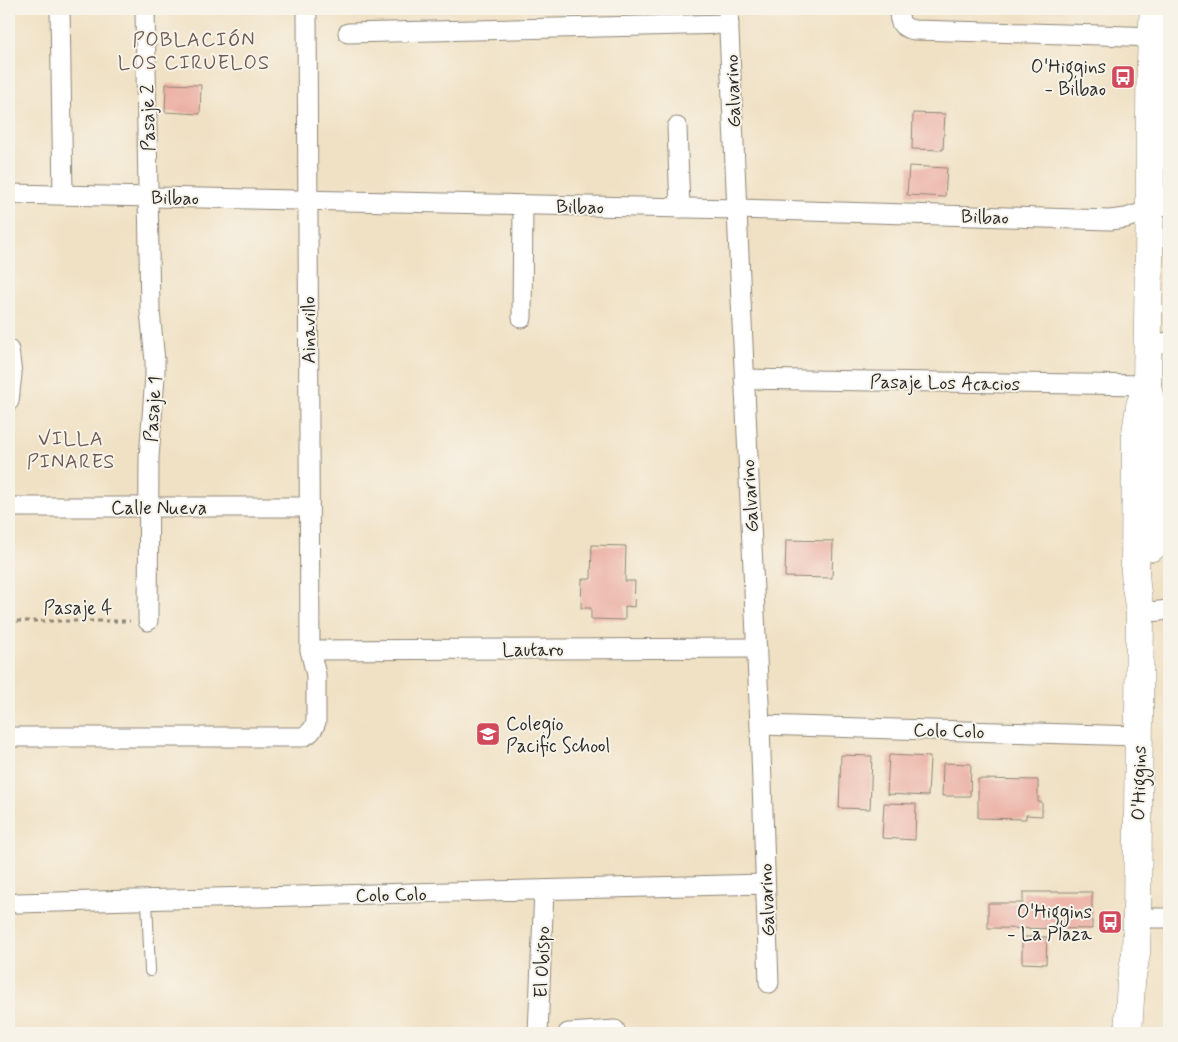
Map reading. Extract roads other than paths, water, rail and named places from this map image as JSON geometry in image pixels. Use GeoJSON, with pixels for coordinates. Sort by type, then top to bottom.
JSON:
{"type":"FeatureCollection","features":[{"type":"Feature","properties":{"kind":"main road","name":"O'Higgins"},"geometry":{"type":"LineString","coordinates":[[1128,1033],[1131,982],[1136,953],[1137,918],[1140,613],[1135,571],[1136,432],[1140,406],[1158,344],[1159,104],[1152,37],[1154,9]]}},
{"type":"Feature","properties":{"kind":"main road","name":"O'Higgins"},"geometry":{"type":"LineString","coordinates":[[1136,953],[1146,1033]]}},
{"type":"Feature","properties":{"kind":"street"},"geometry":{"type":"LineString","coordinates":[[60,9],[63,195]]}},
{"type":"Feature","properties":{"kind":"street","name":"Pasaje 2"},"geometry":{"type":"LineString","coordinates":[[145,9],[148,197]]}},
{"type":"Feature","properties":{"kind":"street","name":"Ainavillo"},"geometry":{"type":"LineString","coordinates":[[9,737],[302,737],[312,732],[316,722],[316,675],[310,650],[307,9]]}},
{"type":"Feature","properties":{"kind":"street"},"geometry":{"type":"LineString","coordinates":[[899,9],[899,19],[902,25],[907,29],[914,30],[1152,37]]}},
{"type":"Feature","properties":{"kind":"street"},"geometry":{"type":"LineString","coordinates":[[348,33],[728,16]]}},
{"type":"Feature","properties":{"kind":"street","name":"Galvarino"},"geometry":{"type":"LineString","coordinates":[[728,16],[757,648],[769,983]]}},
{"type":"Feature","properties":{"kind":"street"},"geometry":{"type":"LineString","coordinates":[[677,127],[680,208]]}},
{"type":"Feature","properties":{"kind":"street","name":"Bilbao"},"geometry":{"type":"LineString","coordinates":[[9,194],[737,209],[1110,220],[1126,218],[1159,207]]}},
{"type":"Feature","properties":{"kind":"street","name":"Pasaje 1"},"geometry":{"type":"LineString","coordinates":[[148,197],[150,311],[155,369],[149,458],[148,620]]}},
{"type":"Feature","properties":{"kind":"street"},"geometry":{"type":"LineString","coordinates":[[522,205],[522,318]]}},
{"type":"Feature","properties":{"kind":"street"},"geometry":{"type":"LineString","coordinates":[[9,350],[12,374],[9,401]]}},
{"type":"Feature","properties":{"kind":"street","name":"Pasaje Los Acacios"},"geometry":{"type":"LineString","coordinates":[[744,379],[1147,385]]}},
{"type":"Feature","properties":{"kind":"street","name":"Calle Nueva"},"geometry":{"type":"LineString","coordinates":[[9,507],[309,507]]}},
{"type":"Feature","properties":{"kind":"street"},"geometry":{"type":"LineString","coordinates":[[1140,613],[1169,610]]}},
{"type":"Feature","properties":{"kind":"street","name":"Lautaro"},"geometry":{"type":"LineString","coordinates":[[310,650],[757,648]]}},
{"type":"Feature","properties":{"kind":"street","name":"Colo Colo"},"geometry":{"type":"LineString","coordinates":[[760,725],[1138,736]]}},
{"type":"Feature","properties":{"kind":"street","name":"Colo Colo"},"geometry":{"type":"LineString","coordinates":[[17,903],[766,884]]}},
{"type":"Feature","properties":{"kind":"street","name":"El Obispo"},"geometry":{"type":"LineString","coordinates":[[538,1033],[544,890]]}},
{"type":"Feature","properties":{"kind":"street"},"geometry":{"type":"LineString","coordinates":[[1137,918],[1169,918]]}},
{"type":"Feature","properties":{"kind":"street"},"geometry":{"type":"LineString","coordinates":[[568,1033],[615,1030]]}},
{"type":"Feature","properties":{"kind":"lane"},"geometry":{"type":"LineString","coordinates":[[147,900],[150,971]]}},
{"type":"Feature","properties":{"kind":"place","name":"O'Higgins - Bilbao"},"geometry":{"type":"Point","coordinates":[1123,77]}},
{"type":"Feature","properties":{"kind":"place","name":"Colegio Pacific School"},"geometry":{"type":"Point","coordinates":[488,734]}},
{"type":"Feature","properties":{"kind":"place","name":"O'Higgins - La Plaza"},"geometry":{"type":"Point","coordinates":[1110,922]}},
{"type":"Feature","properties":{"kind":"district","name":"POBLACIÓN LOS CIRUELOS"},"geometry":{"type":"Point","coordinates":[194,50]}},
{"type":"Feature","properties":{"kind":"district","name":"VILLA PINARES"},"geometry":{"type":"Point","coordinates":[71,450]}}]}
